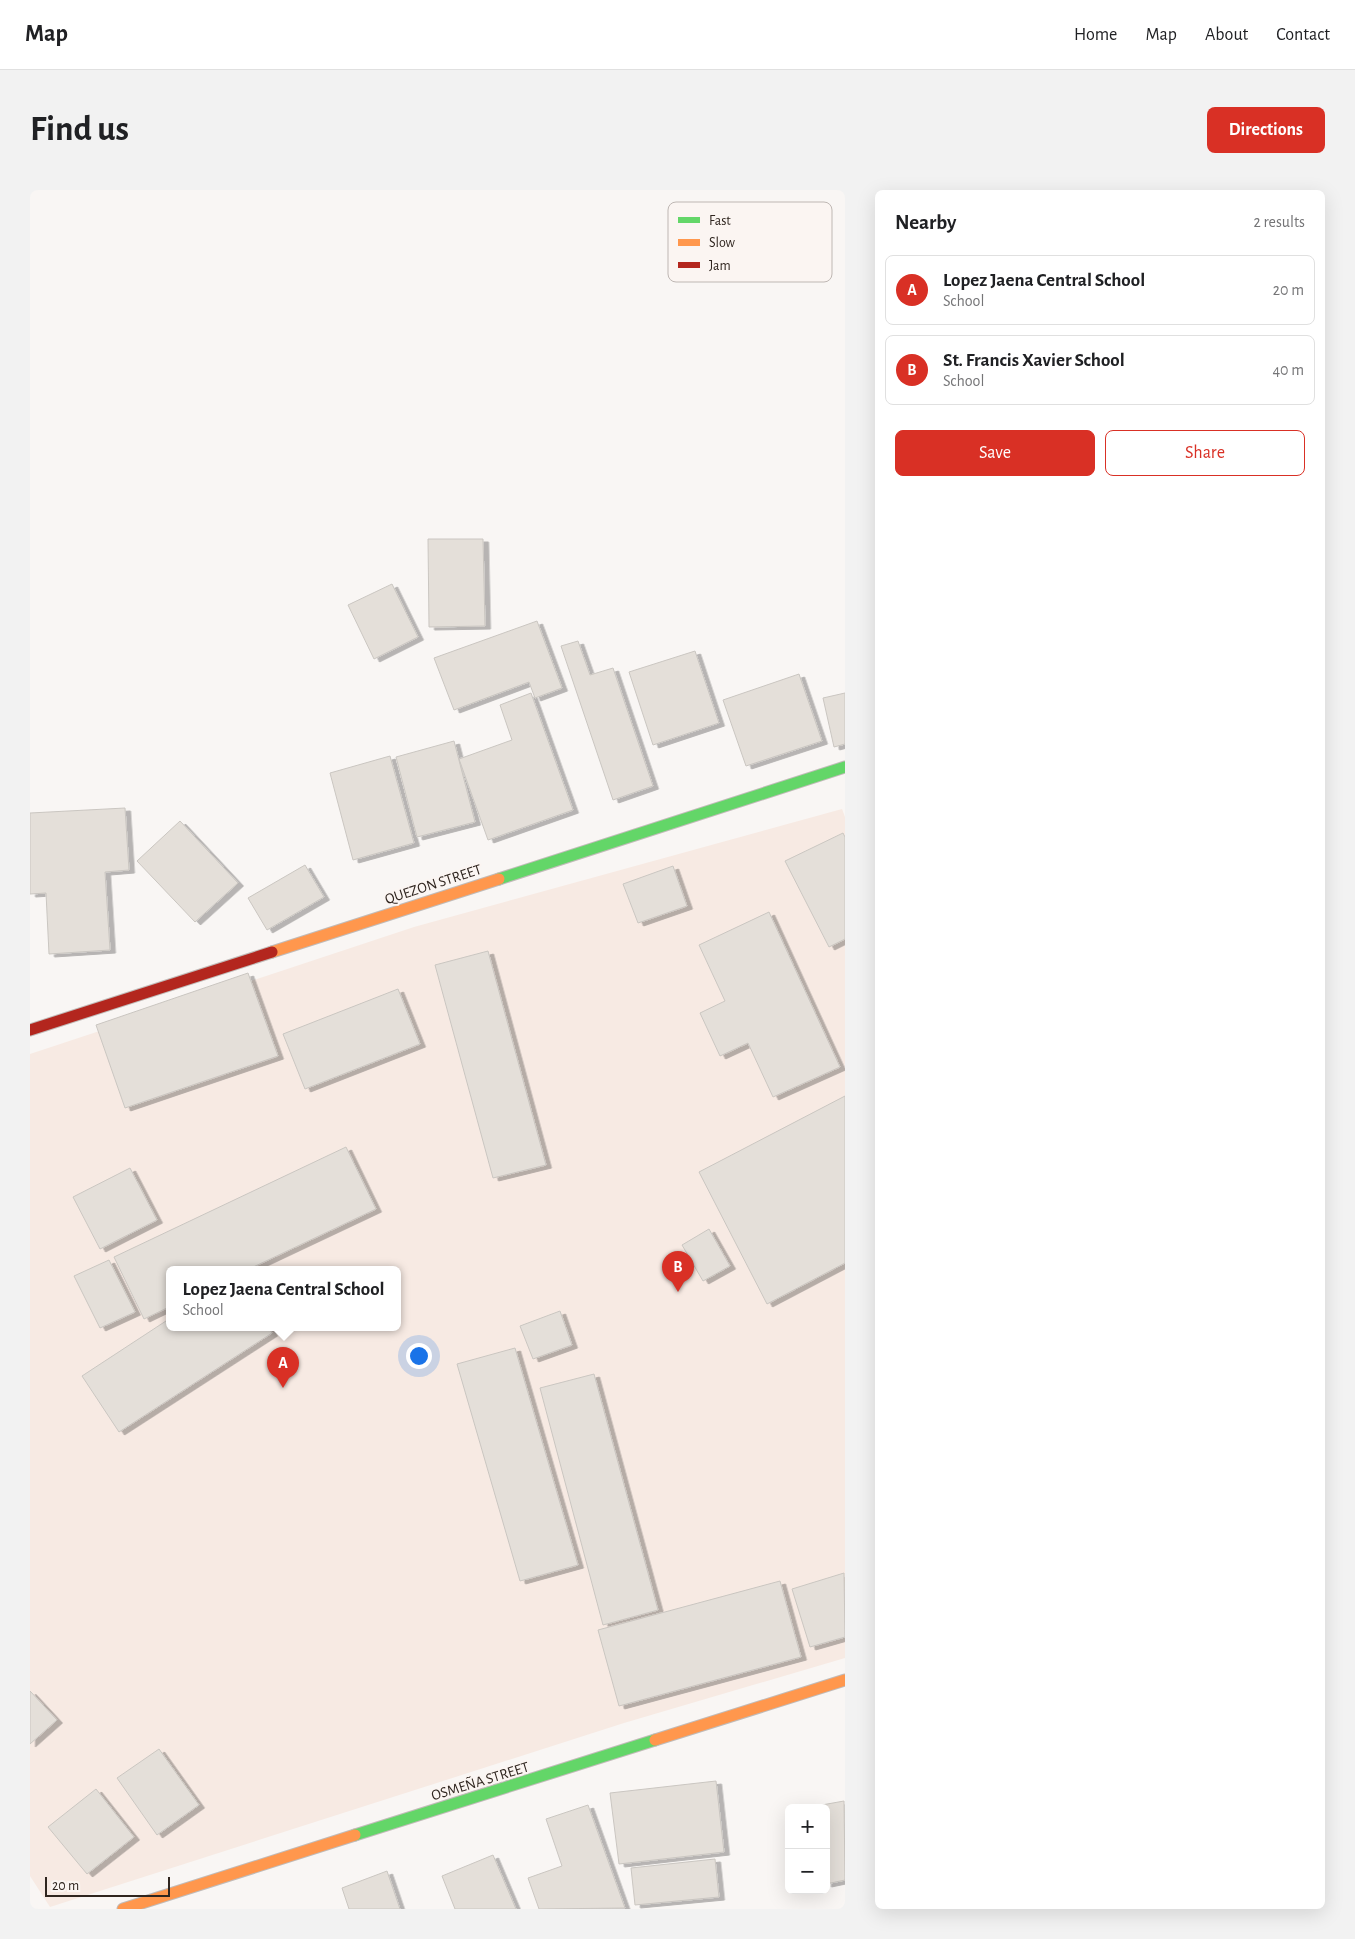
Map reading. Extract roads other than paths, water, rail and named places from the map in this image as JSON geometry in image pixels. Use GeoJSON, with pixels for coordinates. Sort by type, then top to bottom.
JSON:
{"type":"FeatureCollection","features":[{"type":"Feature","properties":{"kind":"street","name":"QUEZON STREET"},"geometry":{"type":"LineString","coordinates":[[30,1030],[845,767]]}},
{"type":"Feature","properties":{"kind":"street","name":"OSMEÑA STREET"},"geometry":{"type":"LineString","coordinates":[[123,1909],[845,1680]]}},
{"type":"Feature","properties":{"kind":"place","name":"St. Francis Xavier School"},"geometry":{"type":"Point","coordinates":[678,1292]}},
{"type":"Feature","properties":{"kind":"place","name":"Lopez Jaena Central School"},"geometry":{"type":"Point","coordinates":[283,1388]}}]}
